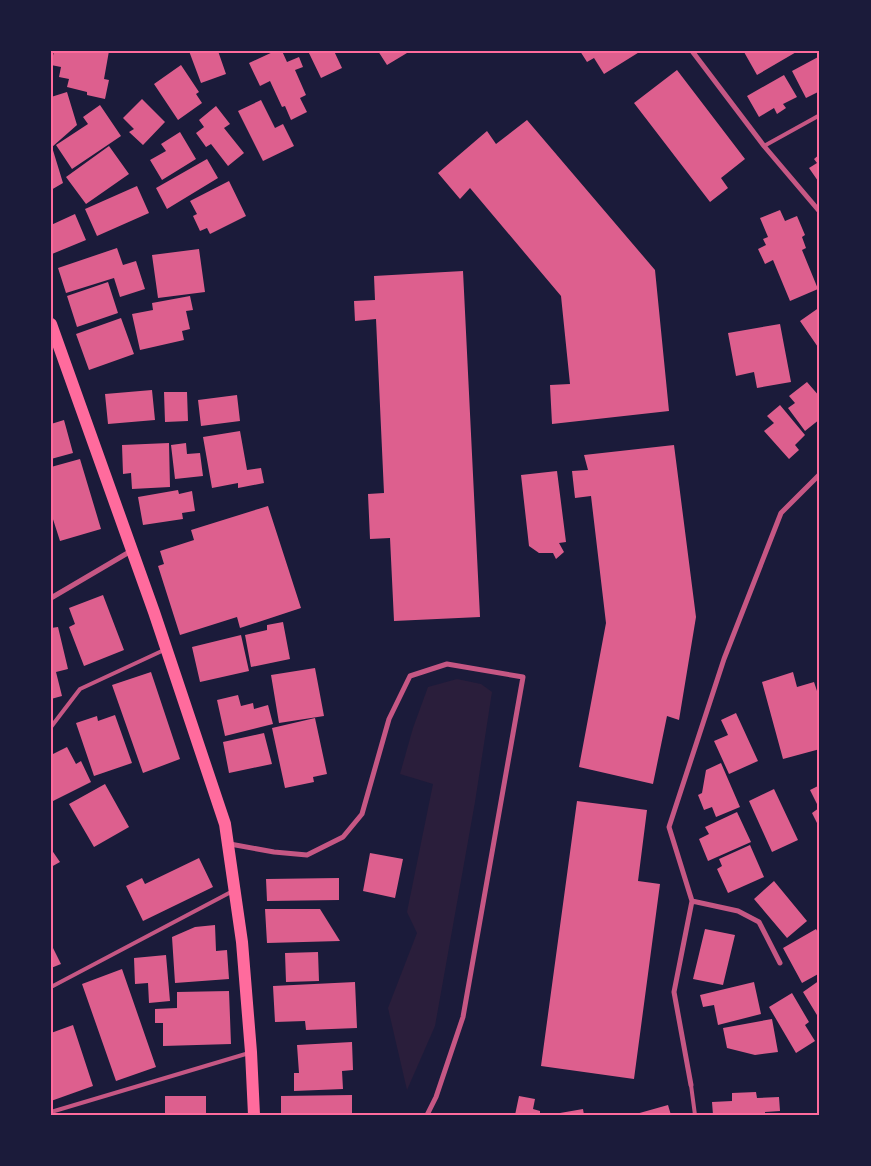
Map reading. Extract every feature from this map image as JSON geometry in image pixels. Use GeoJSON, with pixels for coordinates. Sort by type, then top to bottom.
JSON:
{"type":"FeatureCollection","features":[{"type":"Feature","properties":{"kind":"main road"},"geometry":{"type":"LineString","coordinates":[[51,324],[166,649],[225,824],[236,889],[242,942],[254,1115]]}},
{"type":"Feature","properties":{"kind":"street"},"geometry":{"type":"LineString","coordinates":[[692,51],[764,146],[820,212]]}},
{"type":"Feature","properties":{"kind":"street"},"geometry":{"type":"LineString","coordinates":[[691,1086],[674,992],[692,901],[669,827],[724,659],[781,513],[820,474]]}},
{"type":"Feature","properties":{"kind":"street"},"geometry":{"type":"LineString","coordinates":[[51,598],[131,550]]}},
{"type":"Feature","properties":{"kind":"street"},"geometry":{"type":"LineString","coordinates":[[229,844],[307,856],[343,838],[362,814],[389,719],[410,676],[447,664],[523,677],[463,1017],[436,1097],[426,1115]]}},
{"type":"Feature","properties":{"kind":"street"},"geometry":{"type":"LineString","coordinates":[[692,901],[738,911],[759,922],[780,963]]}},
{"type":"Feature","properties":{"kind":"lane"},"geometry":{"type":"LineString","coordinates":[[764,146],[820,114]]}},
{"type":"Feature","properties":{"kind":"lane"},"geometry":{"type":"LineString","coordinates":[[51,727],[80,689],[166,649]]}},
{"type":"Feature","properties":{"kind":"lane"},"geometry":{"type":"LineString","coordinates":[[51,987],[236,889]]}},
{"type":"Feature","properties":{"kind":"lane"},"geometry":{"type":"LineString","coordinates":[[51,1112],[251,1052]]}},
{"type":"Feature","properties":{"kind":"lane"},"geometry":{"type":"LineString","coordinates":[[691,1086],[695,1115]]}},
{"type":"Feature","properties":{"kind":"shaded area"},"geometry":{"type":"Polygon","coordinates":[[[457,679],[481,684],[492,692],[475,802],[435,1026],[407,1090],[388,1008],[417,933],[407,912],[433,784],[400,774],[413,728],[428,687],[457,679]]]}},
{"type":"Feature","properties":{"kind":"building"},"geometry":{"type":"Polygon","coordinates":[[[54,51],[109,51],[104,79],[109,80],[105,99],[87,95],[87,92],[67,87],[69,79],[59,77],[61,67],[51,65],[54,51]]]}},
{"type":"Feature","properties":{"kind":"building"},"geometry":{"type":"Polygon","coordinates":[[[189,51],[218,51],[226,74],[201,83],[189,51]]]}},
{"type":"Feature","properties":{"kind":"building"},"geometry":{"type":"Polygon","coordinates":[[[275,51],[282,51],[287,62],[299,57],[303,67],[295,70],[306,95],[300,98],[307,112],[291,120],[285,106],[282,107],[270,81],[260,86],[249,63],[275,51]]]}},
{"type":"Feature","properties":{"kind":"building"},"geometry":{"type":"Polygon","coordinates":[[[308,51],[334,51],[342,68],[321,78],[308,51]]]}},
{"type":"Feature","properties":{"kind":"building"},"geometry":{"type":"Polygon","coordinates":[[[378,51],[406,51],[407,53],[387,65],[378,51]]]}},
{"type":"Feature","properties":{"kind":"building"},"geometry":{"type":"Polygon","coordinates":[[[580,51],[641,51],[604,74],[594,58],[587,62],[580,51]]]}},
{"type":"Feature","properties":{"kind":"building"},"geometry":{"type":"Polygon","coordinates":[[[798,51],[757,75],[744,52],[798,51]]]}},
{"type":"Feature","properties":{"kind":"building"},"geometry":{"type":"Polygon","coordinates":[[[820,56],[820,91],[806,98],[792,71],[820,56]]]}},
{"type":"Feature","properties":{"kind":"building"},"geometry":{"type":"Polygon","coordinates":[[[181,65],[199,92],[196,94],[202,103],[178,120],[154,84],[181,65]]]}},
{"type":"Feature","properties":{"kind":"building"},"geometry":{"type":"Polygon","coordinates":[[[677,70],[745,159],[721,178],[728,188],[710,202],[634,103],[677,70]]]}},
{"type":"Feature","properties":{"kind":"building"},"geometry":{"type":"Polygon","coordinates":[[[784,75],[797,97],[783,104],[786,108],[777,114],[774,108],[759,117],[747,96],[784,75]]]}},
{"type":"Feature","properties":{"kind":"building"},"geometry":{"type":"Polygon","coordinates":[[[67,92],[77,125],[52,147],[63,183],[51,190],[51,97],[67,92]]]}},
{"type":"Feature","properties":{"kind":"building"},"geometry":{"type":"Polygon","coordinates":[[[142,99],[165,122],[143,145],[129,132],[134,129],[123,118],[142,99]]]}},
{"type":"Feature","properties":{"kind":"building"},"geometry":{"type":"Polygon","coordinates":[[[261,100],[275,128],[283,124],[294,146],[263,161],[238,111],[261,100]]]}},
{"type":"Feature","properties":{"kind":"building"},"geometry":{"type":"Polygon","coordinates":[[[100,105],[121,136],[72,169],[56,145],[88,124],[83,117],[100,105]]]}},
{"type":"Feature","properties":{"kind":"building"},"geometry":{"type":"Polygon","coordinates":[[[216,106],[230,124],[224,128],[244,153],[228,166],[211,144],[206,147],[196,133],[204,127],[199,120],[216,106]]]}},
{"type":"Feature","properties":{"kind":"building"},"geometry":{"type":"Polygon","coordinates":[[[527,120],[655,270],[669,411],[552,424],[550,385],[570,384],[561,296],[470,188],[460,199],[438,173],[487,131],[496,144],[527,120]]]}},
{"type":"Feature","properties":{"kind":"building"},"geometry":{"type":"Polygon","coordinates":[[[180,132],[196,159],[162,180],[150,160],[166,151],[161,144],[180,132]]]}},
{"type":"Feature","properties":{"kind":"building"},"geometry":{"type":"Polygon","coordinates":[[[109,146],[129,174],[86,204],[66,177],[109,146]]]}},
{"type":"Feature","properties":{"kind":"building"},"geometry":{"type":"Polygon","coordinates":[[[820,154],[820,179],[818,181],[809,168],[817,163],[814,159],[820,154]]]}},
{"type":"Feature","properties":{"kind":"building"},"geometry":{"type":"Polygon","coordinates":[[[207,159],[218,178],[167,209],[156,188],[207,159]]]}},
{"type":"Feature","properties":{"kind":"building"},"geometry":{"type":"Polygon","coordinates":[[[229,181],[246,216],[210,234],[207,228],[200,231],[193,216],[197,214],[190,201],[229,181]]]}},
{"type":"Feature","properties":{"kind":"building"},"geometry":{"type":"Polygon","coordinates":[[[137,186],[149,213],[97,236],[85,209],[137,186]]]}},
{"type":"Feature","properties":{"kind":"building"},"geometry":{"type":"Polygon","coordinates":[[[780,210],[785,221],[797,216],[805,235],[802,237],[806,248],[802,250],[818,289],[790,301],[773,260],[765,264],[758,249],[766,245],[763,239],[768,237],[760,218],[780,210]]]}},
{"type":"Feature","properties":{"kind":"building"},"geometry":{"type":"Polygon","coordinates":[[[75,214],[86,240],[52,254],[51,225],[75,214]]]}},
{"type":"Feature","properties":{"kind":"building"},"geometry":{"type":"Polygon","coordinates":[[[117,248],[123,265],[136,261],[145,289],[120,297],[114,278],[66,293],[58,268],[117,248]]]}},
{"type":"Feature","properties":{"kind":"building"},"geometry":{"type":"Polygon","coordinates":[[[199,249],[205,292],[158,298],[152,255],[199,249]]]}},
{"type":"Feature","properties":{"kind":"building"},"geometry":{"type":"Polygon","coordinates":[[[463,271],[480,617],[394,621],[390,538],[370,539],[368,494],[384,493],[376,319],[355,321],[354,301],[375,300],[374,276],[463,271]]]}},
{"type":"Feature","properties":{"kind":"building"},"geometry":{"type":"Polygon","coordinates":[[[108,282],[118,313],[77,327],[67,296],[108,282]]]}},
{"type":"Feature","properties":{"kind":"building"},"geometry":{"type":"Polygon","coordinates":[[[190,296],[193,310],[186,311],[190,329],[182,331],[184,340],[140,350],[132,314],[153,310],[152,303],[190,296]]]}},
{"type":"Feature","properties":{"kind":"building"},"geometry":{"type":"Polygon","coordinates":[[[820,307],[820,350],[800,321],[820,307]]]}},
{"type":"Feature","properties":{"kind":"building"},"geometry":{"type":"Polygon","coordinates":[[[121,318],[134,354],[89,370],[76,334],[121,318]]]}},
{"type":"Feature","properties":{"kind":"building"},"geometry":{"type":"Polygon","coordinates":[[[780,324],[791,382],[757,388],[754,372],[736,376],[728,333],[780,324]]]}},
{"type":"Feature","properties":{"kind":"building"},"geometry":{"type":"Polygon","coordinates":[[[807,382],[820,397],[820,419],[805,431],[788,408],[795,403],[789,396],[807,382]]]}},
{"type":"Feature","properties":{"kind":"building"},"geometry":{"type":"Polygon","coordinates":[[[152,390],[155,420],[108,424],[105,394],[152,390]]]}},
{"type":"Feature","properties":{"kind":"building"},"geometry":{"type":"Polygon","coordinates":[[[164,392],[187,392],[188,421],[165,422],[164,392]]]}},
{"type":"Feature","properties":{"kind":"building"},"geometry":{"type":"Polygon","coordinates":[[[237,395],[240,421],[201,426],[198,400],[237,395]]]}},
{"type":"Feature","properties":{"kind":"building"},"geometry":{"type":"Polygon","coordinates":[[[780,405],[805,435],[795,445],[799,450],[789,459],[764,431],[774,423],[767,416],[780,405]]]}},
{"type":"Feature","properties":{"kind":"building"},"geometry":{"type":"Polygon","coordinates":[[[64,420],[73,453],[51,459],[51,424],[64,420]]]}},
{"type":"Feature","properties":{"kind":"building"},"geometry":{"type":"Polygon","coordinates":[[[240,431],[247,470],[261,468],[264,483],[238,488],[238,483],[212,488],[203,437],[240,431]]]}},
{"type":"Feature","properties":{"kind":"building"},"geometry":{"type":"Polygon","coordinates":[[[169,443],[170,487],[132,489],[131,473],[123,474],[122,445],[169,443]]]}},
{"type":"Feature","properties":{"kind":"building"},"geometry":{"type":"Polygon","coordinates":[[[186,443],[187,454],[200,453],[203,476],[175,479],[171,445],[186,443]]]}},
{"type":"Feature","properties":{"kind":"building"},"geometry":{"type":"Polygon","coordinates":[[[674,445],[696,617],[679,720],[667,716],[653,784],[579,767],[606,623],[591,496],[575,498],[572,471],[588,470],[584,455],[674,445]]]}},
{"type":"Feature","properties":{"kind":"building"},"geometry":{"type":"Polygon","coordinates":[[[80,459],[101,529],[60,541],[51,513],[51,467],[80,459]]]}},
{"type":"Feature","properties":{"kind":"building"},"geometry":{"type":"Polygon","coordinates":[[[557,471],[566,542],[559,543],[564,552],[556,559],[553,553],[539,553],[529,546],[521,475],[557,471]]]}},
{"type":"Feature","properties":{"kind":"building"},"geometry":{"type":"Polygon","coordinates":[[[178,490],[179,494],[192,491],[195,511],[182,513],[183,519],[143,525],[138,497],[178,490]]]}},
{"type":"Feature","properties":{"kind":"building"},"geometry":{"type":"Polygon","coordinates":[[[268,506],[301,608],[240,628],[237,617],[180,635],[158,566],[164,564],[160,551],[194,540],[191,530],[268,506]]]}},
{"type":"Feature","properties":{"kind":"building"},"geometry":{"type":"Polygon","coordinates":[[[103,595],[124,650],[84,666],[69,627],[75,624],[69,608],[103,595]]]}},
{"type":"Feature","properties":{"kind":"building"},"geometry":{"type":"Polygon","coordinates":[[[283,622],[290,659],[251,667],[245,635],[267,630],[267,625],[283,622]]]}},
{"type":"Feature","properties":{"kind":"building"},"geometry":{"type":"Polygon","coordinates":[[[58,627],[68,669],[56,672],[62,696],[51,699],[51,628],[58,627]]]}},
{"type":"Feature","properties":{"kind":"building"},"geometry":{"type":"Polygon","coordinates":[[[241,635],[249,671],[200,682],[192,647],[241,635]]]}},
{"type":"Feature","properties":{"kind":"building"},"geometry":{"type":"Polygon","coordinates":[[[315,668],[324,716],[279,723],[271,675],[315,668]]]}},
{"type":"Feature","properties":{"kind":"building"},"geometry":{"type":"Polygon","coordinates":[[[151,672],[180,759],[143,773],[112,685],[151,672]]]}},
{"type":"Feature","properties":{"kind":"building"},"geometry":{"type":"Polygon","coordinates":[[[793,672],[797,687],[814,682],[820,700],[820,749],[783,759],[762,682],[793,672]]]}},
{"type":"Feature","properties":{"kind":"building"},"geometry":{"type":"Polygon","coordinates":[[[238,695],[241,706],[253,703],[254,709],[268,705],[273,724],[225,736],[217,700],[238,695]]]}},
{"type":"Feature","properties":{"kind":"building"},"geometry":{"type":"Polygon","coordinates":[[[736,713],[758,761],[729,774],[714,741],[728,735],[721,720],[736,713]]]}},
{"type":"Feature","properties":{"kind":"building"},"geometry":{"type":"Polygon","coordinates":[[[115,715],[132,763],[94,776],[76,723],[97,716],[98,721],[115,715]]]}},
{"type":"Feature","properties":{"kind":"building"},"geometry":{"type":"Polygon","coordinates":[[[315,718],[327,774],[313,777],[314,782],[285,788],[272,728],[315,718]]]}},
{"type":"Feature","properties":{"kind":"building"},"geometry":{"type":"Polygon","coordinates":[[[264,733],[272,764],[229,773],[223,742],[264,733]]]}},
{"type":"Feature","properties":{"kind":"building"},"geometry":{"type":"Polygon","coordinates":[[[67,747],[76,764],[81,761],[91,782],[51,802],[51,755],[67,747]]]}},
{"type":"Feature","properties":{"kind":"building"},"geometry":{"type":"Polygon","coordinates":[[[721,763],[740,807],[716,817],[712,807],[704,810],[698,795],[702,793],[706,770],[721,763]]]}},
{"type":"Feature","properties":{"kind":"building"},"geometry":{"type":"Polygon","coordinates":[[[105,784],[129,827],[94,847],[69,804],[105,784]]]}},
{"type":"Feature","properties":{"kind":"building"},"geometry":{"type":"Polygon","coordinates":[[[820,785],[820,829],[812,813],[819,808],[810,790],[820,785]]]}},
{"type":"Feature","properties":{"kind":"building"},"geometry":{"type":"Polygon","coordinates":[[[774,789],[798,840],[772,852],[749,801],[774,789]]]}},
{"type":"Feature","properties":{"kind":"building"},"geometry":{"type":"Polygon","coordinates":[[[577,801],[647,810],[638,881],[660,884],[634,1079],[541,1066],[577,801]]]}},
{"type":"Feature","properties":{"kind":"building"},"geometry":{"type":"Polygon","coordinates":[[[737,812],[751,842],[708,861],[699,839],[709,834],[705,827],[737,812]]]}},
{"type":"Feature","properties":{"kind":"building"},"geometry":{"type":"Polygon","coordinates":[[[750,845],[764,877],[728,893],[717,869],[722,866],[719,859],[750,845]]]}},
{"type":"Feature","properties":{"kind":"building"},"geometry":{"type":"Polygon","coordinates":[[[51,849],[60,862],[51,867],[51,849]]]}},
{"type":"Feature","properties":{"kind":"building"},"geometry":{"type":"Polygon","coordinates":[[[370,853],[403,859],[395,898],[363,891],[370,853]]]}},
{"type":"Feature","properties":{"kind":"building"},"geometry":{"type":"Polygon","coordinates":[[[199,858],[213,887],[143,921],[126,886],[142,878],[145,884],[199,858]]]}},
{"type":"Feature","properties":{"kind":"building"},"geometry":{"type":"Polygon","coordinates":[[[339,878],[339,900],[267,901],[266,879],[339,878]]]}},
{"type":"Feature","properties":{"kind":"building"},"geometry":{"type":"Polygon","coordinates":[[[774,881],[807,921],[787,938],[754,899],[774,881]]]}},
{"type":"Feature","properties":{"kind":"building"},"geometry":{"type":"Polygon","coordinates":[[[265,909],[320,909],[340,941],[267,943],[265,909]]]}},
{"type":"Feature","properties":{"kind":"building"},"geometry":{"type":"Polygon","coordinates":[[[215,925],[216,951],[227,950],[229,979],[175,983],[172,937],[195,927],[215,925]]]}},
{"type":"Feature","properties":{"kind":"building"},"geometry":{"type":"Polygon","coordinates":[[[705,929],[735,935],[723,985],[693,979],[705,929]]]}},
{"type":"Feature","properties":{"kind":"building"},"geometry":{"type":"Polygon","coordinates":[[[816,929],[820,936],[820,973],[802,983],[783,948],[816,929]]]}},
{"type":"Feature","properties":{"kind":"building"},"geometry":{"type":"Polygon","coordinates":[[[51,944],[61,964],[51,968],[51,944]]]}},
{"type":"Feature","properties":{"kind":"building"},"geometry":{"type":"Polygon","coordinates":[[[318,952],[319,981],[286,982],[285,953],[318,952]]]}},
{"type":"Feature","properties":{"kind":"building"},"geometry":{"type":"Polygon","coordinates":[[[166,955],[170,1001],[149,1003],[148,983],[135,984],[134,958],[166,955]]]}},
{"type":"Feature","properties":{"kind":"building"},"geometry":{"type":"Polygon","coordinates":[[[122,969],[156,1067],[116,1081],[82,984],[122,969]]]}},
{"type":"Feature","properties":{"kind":"building"},"geometry":{"type":"Polygon","coordinates":[[[820,980],[820,1020],[803,992],[820,980]]]}},
{"type":"Feature","properties":{"kind":"building"},"geometry":{"type":"Polygon","coordinates":[[[355,982],[357,1028],[306,1030],[305,1021],[275,1022],[273,986],[355,982]]]}},
{"type":"Feature","properties":{"kind":"building"},"geometry":{"type":"Polygon","coordinates":[[[754,982],[761,1014],[718,1025],[714,1005],[703,1007],[700,995],[754,982]]]}},
{"type":"Feature","properties":{"kind":"building"},"geometry":{"type":"Polygon","coordinates":[[[229,991],[231,1044],[163,1046],[163,1023],[155,1023],[155,1009],[177,1008],[177,992],[229,991]]]}},
{"type":"Feature","properties":{"kind":"building"},"geometry":{"type":"Polygon","coordinates":[[[792,993],[809,1022],[805,1025],[815,1041],[796,1053],[769,1007],[792,993]]]}},
{"type":"Feature","properties":{"kind":"building"},"geometry":{"type":"Polygon","coordinates":[[[772,1019],[778,1052],[755,1055],[727,1048],[723,1028],[772,1019]]]}},
{"type":"Feature","properties":{"kind":"building"},"geometry":{"type":"Polygon","coordinates":[[[73,1025],[93,1086],[51,1101],[51,1033],[73,1025]]]}},
{"type":"Feature","properties":{"kind":"building"},"geometry":{"type":"Polygon","coordinates":[[[352,1042],[353,1070],[342,1071],[343,1089],[294,1091],[294,1073],[299,1073],[297,1045],[352,1042]]]}},
{"type":"Feature","properties":{"kind":"building"},"geometry":{"type":"Polygon","coordinates":[[[756,1092],[757,1098],[779,1097],[780,1111],[765,1112],[765,1115],[713,1115],[712,1102],[732,1101],[732,1093],[756,1092]]]}},
{"type":"Feature","properties":{"kind":"building"},"geometry":{"type":"Polygon","coordinates":[[[352,1095],[352,1115],[281,1115],[281,1096],[352,1095]]]}},
{"type":"Feature","properties":{"kind":"building"},"geometry":{"type":"Polygon","coordinates":[[[165,1096],[206,1096],[206,1115],[165,1115],[165,1096]]]}},
{"type":"Feature","properties":{"kind":"building"},"geometry":{"type":"Polygon","coordinates":[[[519,1096],[535,1099],[533,1109],[540,1111],[540,1115],[515,1115],[519,1096]]]}},
{"type":"Feature","properties":{"kind":"building"},"geometry":{"type":"Polygon","coordinates":[[[668,1105],[671,1115],[636,1115],[636,1114],[668,1105]]]}},
{"type":"Feature","properties":{"kind":"building"},"geometry":{"type":"Polygon","coordinates":[[[583,1109],[584,1115],[561,1115],[560,1113],[583,1109]]]}}]}
